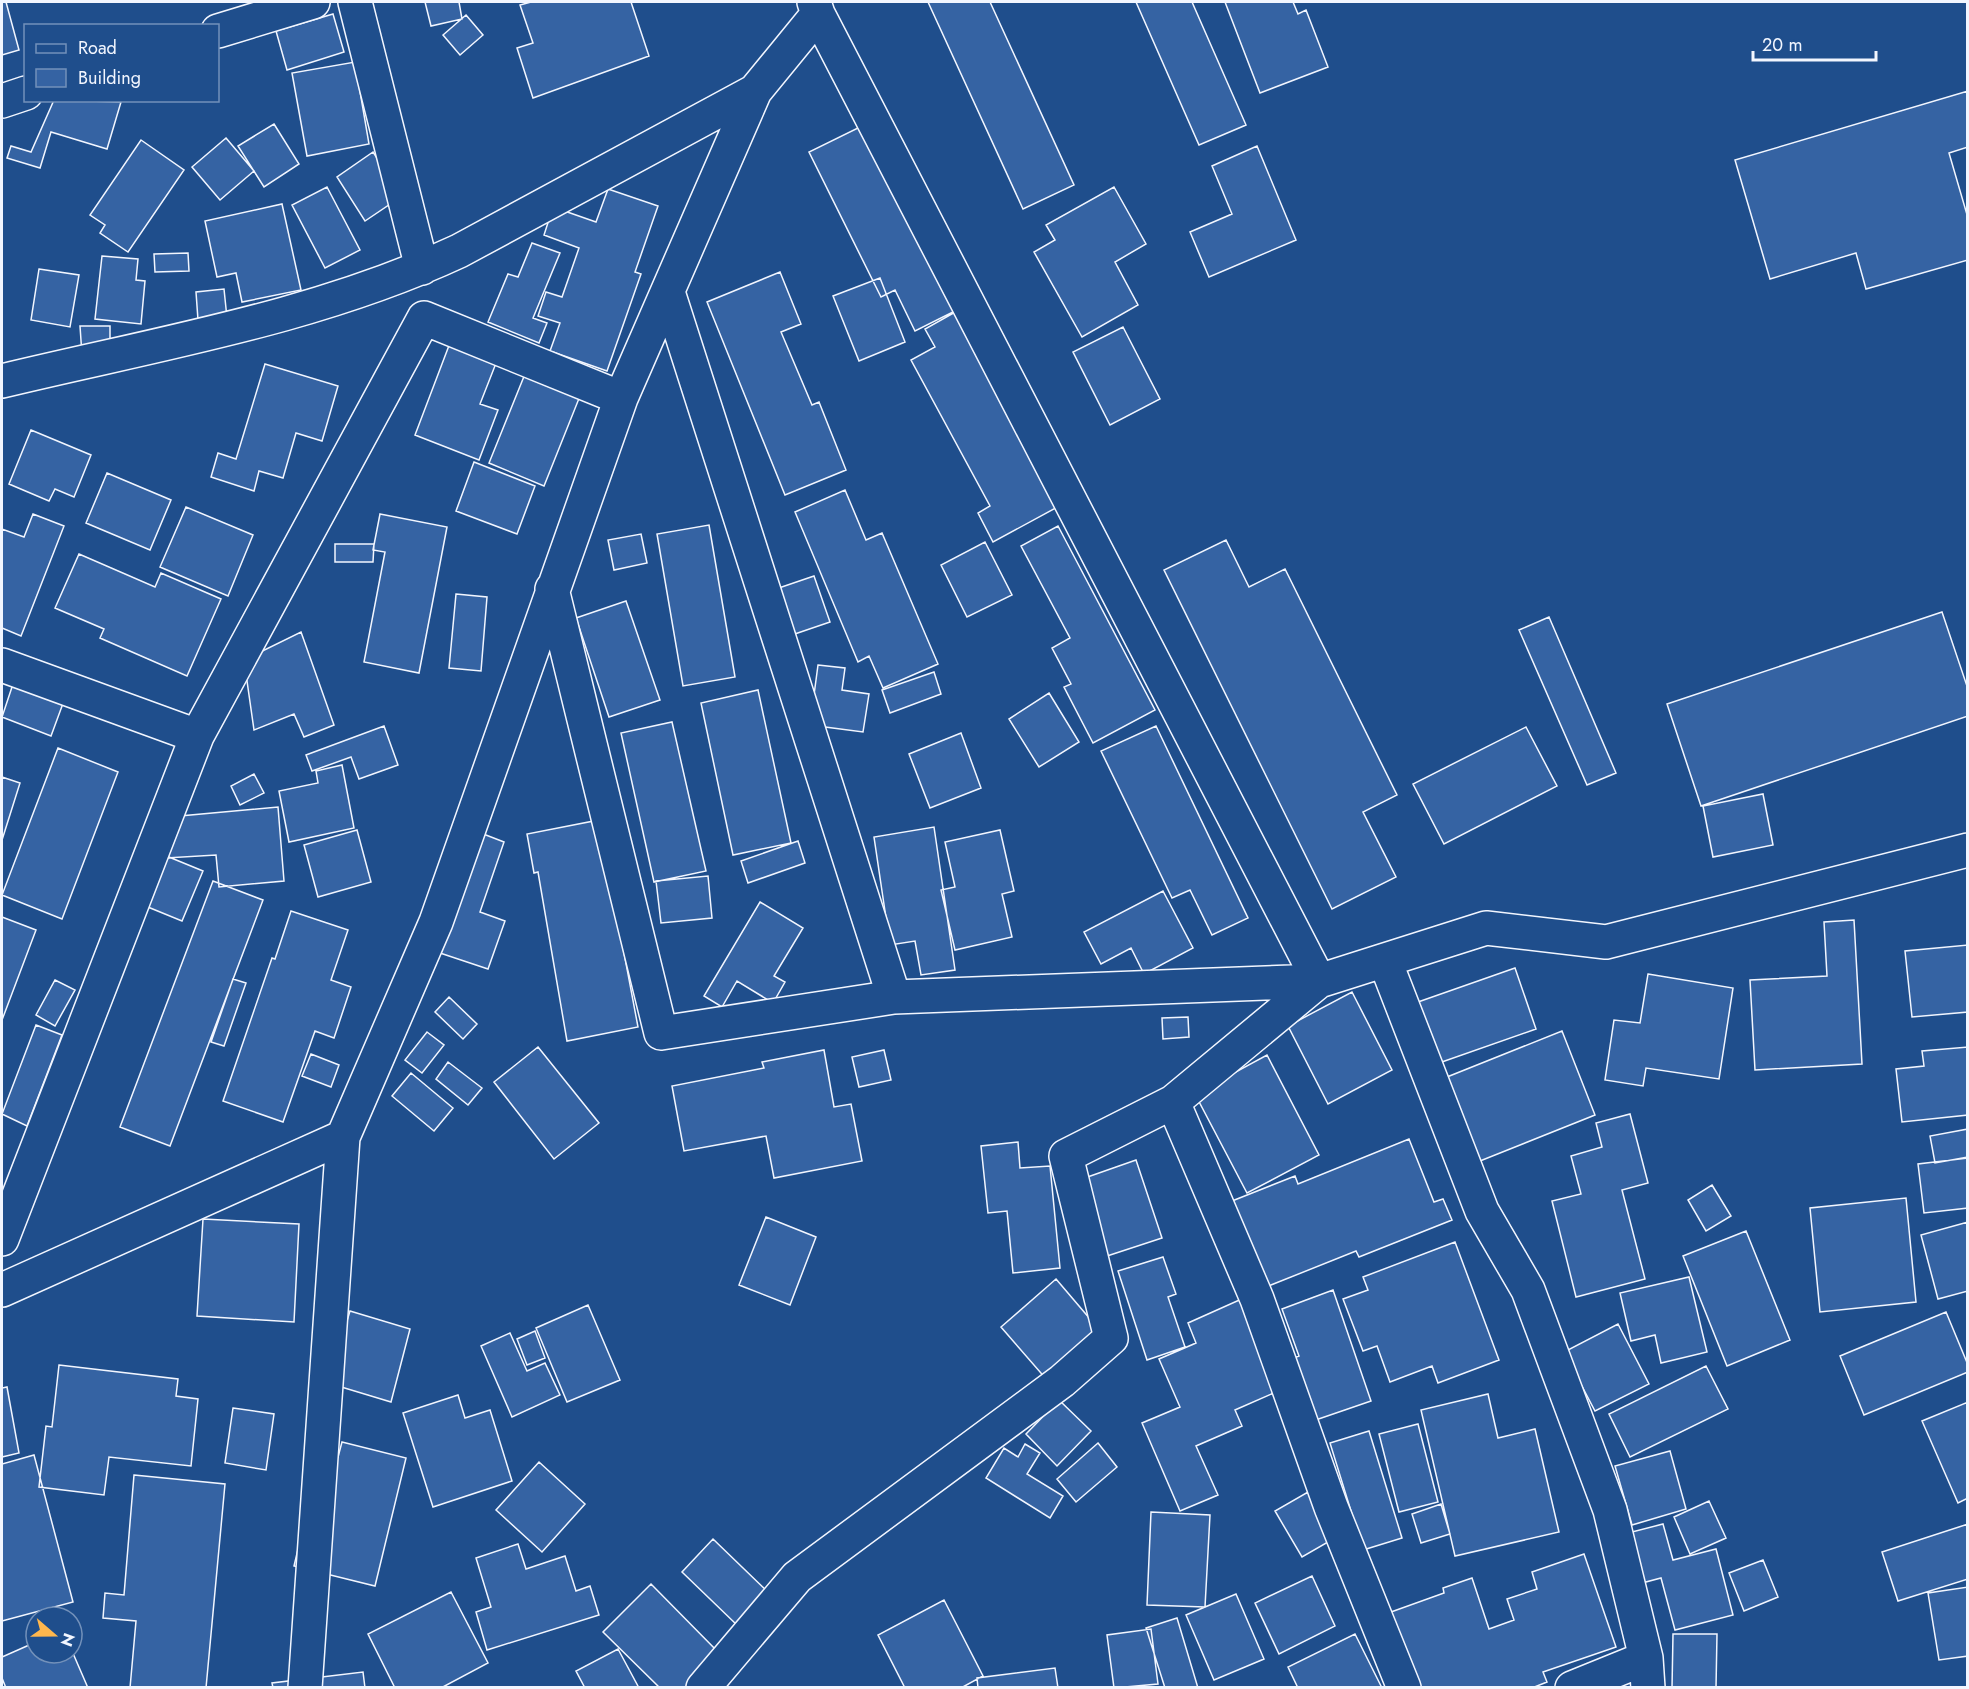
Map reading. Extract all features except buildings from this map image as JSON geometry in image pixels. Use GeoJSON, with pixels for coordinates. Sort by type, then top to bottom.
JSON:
{"type":"FeatureCollection","features":[{"type":"Feature","properties":{"kind":"street"},"geometry":{"type":"LineString","coordinates":[[355,2],[422,268]]}},
{"type":"Feature","properties":{"kind":"street"},"geometry":{"type":"LineString","coordinates":[[219,31],[298,3]]}},
{"type":"Feature","properties":{"kind":"street"},"geometry":{"type":"LineString","coordinates":[[305,1688],[343,1137],[436,922],[621,398],[755,91],[816,8],[1319,981]]}},
{"type":"Feature","properties":{"kind":"street"},"geometry":{"type":"LineString","coordinates":[[2,381],[303,309],[422,268],[459,251],[755,91]]}},
{"type":"Feature","properties":{"kind":"street"},"geometry":{"type":"LineString","coordinates":[[2,101],[24,94]]}},
{"type":"Feature","properties":{"kind":"street"},"geometry":{"type":"LineString","coordinates":[[668,292],[894,997]]}},
{"type":"Feature","properties":{"kind":"street"},"geometry":{"type":"LineString","coordinates":[[2,1239],[197,736],[424,318],[621,398]]}},
{"type":"Feature","properties":{"kind":"street"},"geometry":{"type":"LineString","coordinates":[[552,590],[662,1033],[894,997],[1319,981],[1486,928],[1606,942],[1968,850]]}},
{"type":"Feature","properties":{"kind":"street"},"geometry":{"type":"LineString","coordinates":[[2,665],[197,736]]}},
{"type":"Feature","properties":{"kind":"street"},"geometry":{"type":"LineString","coordinates":[[1385,961],[1482,1211],[1528,1290],[1610,1510],[1647,1673],[1572,1688]]}},
{"type":"Feature","properties":{"kind":"street"},"geometry":{"type":"LineString","coordinates":[[703,1688],[797,1577],[1062,1381],[1111,1338],[1066,1156],[1173,1102],[1319,981]]}},
{"type":"Feature","properties":{"kind":"street"},"geometry":{"type":"LineString","coordinates":[[1173,1102],[1257,1299],[1330,1507],[1404,1688]]}},
{"type":"Feature","properties":{"kind":"street"},"geometry":{"type":"LineString","coordinates":[[2,1290],[343,1137]]}}]}
